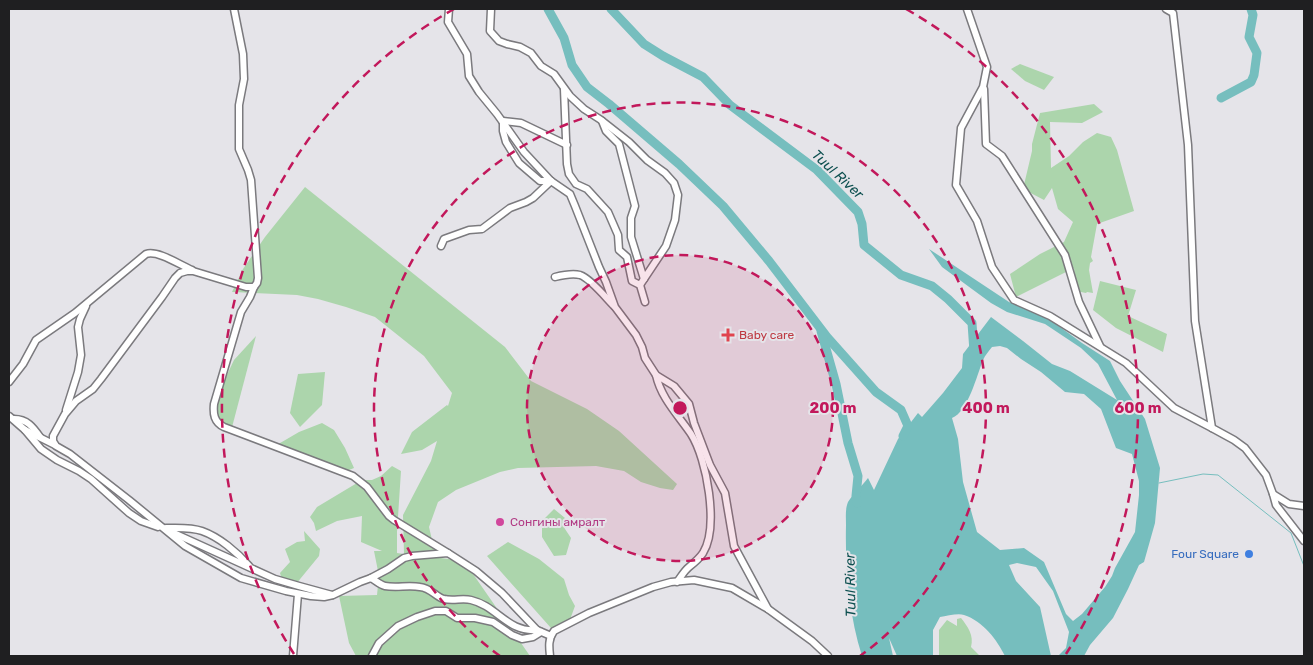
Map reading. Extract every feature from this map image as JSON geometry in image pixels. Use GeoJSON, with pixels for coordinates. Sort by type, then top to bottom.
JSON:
{"type":"FeatureCollection","features":[{"type":"Feature","properties":{"kind":"street"},"geometry":{"type":"LineString","coordinates":[[448,9],[448,22],[467,54],[469,76],[479,92],[503,121],[524,152],[551,181],[570,194],[615,307]]}},
{"type":"Feature","properties":{"kind":"street"},"geometry":{"type":"LineString","coordinates":[[491,9],[490,31],[499,41],[520,47],[531,53],[541,66],[554,74],[570,96],[584,109],[629,142],[674,182],[678,195],[675,220],[666,246],[642,282]]}},
{"type":"Feature","properties":{"kind":"street"},"geometry":{"type":"LineString","coordinates":[[967,9],[987,67],[984,87],[986,144],[1002,156],[1065,256],[1079,302],[1100,347]]}},
{"type":"Feature","properties":{"kind":"street"},"geometry":{"type":"LineString","coordinates":[[1166,9],[1173,13],[1186,126],[1195,321],[1212,428]]}},
{"type":"Feature","properties":{"kind":"street"},"geometry":{"type":"LineString","coordinates":[[234,10],[243,54],[244,79],[239,105],[239,148],[251,180],[258,278],[241,312],[214,404],[214,417],[224,427],[353,476],[367,487],[389,516],[467,564],[520,610],[539,631]]}},
{"type":"Feature","properties":{"kind":"street"},"geometry":{"type":"LineString","coordinates":[[564,87],[569,174],[576,184],[587,189],[608,212],[618,235],[619,250],[626,257],[632,280],[642,282]]}},
{"type":"Feature","properties":{"kind":"street"},"geometry":{"type":"LineString","coordinates":[[984,87],[961,128],[956,185],[977,221],[992,267],[1014,300],[1050,316],[1126,363],[1174,408],[1234,440],[1245,448],[1266,475],[1276,505],[1304,541]]}},
{"type":"Feature","properties":{"kind":"street"},"geometry":{"type":"LineString","coordinates":[[601,120],[606,131],[619,144],[635,206],[631,218],[631,237],[645,302]]}},
{"type":"Feature","properties":{"kind":"street"},"geometry":{"type":"LineString","coordinates":[[503,121],[521,123],[567,145]]}},
{"type":"Feature","properties":{"kind":"street"},"geometry":{"type":"LineString","coordinates":[[503,121],[502,131],[506,142],[520,163],[540,181],[551,181]]}},
{"type":"Feature","properties":{"kind":"street"},"geometry":{"type":"LineString","coordinates":[[441,246],[444,239],[450,236],[469,230],[482,229],[510,208],[533,198],[551,181]]}},
{"type":"Feature","properties":{"kind":"street"},"geometry":{"type":"LineString","coordinates":[[9,382],[23,364],[36,340],[88,302],[142,257],[150,253],[157,254],[193,271]]}},
{"type":"Feature","properties":{"kind":"street"},"geometry":{"type":"LineString","coordinates":[[65,414],[76,401],[92,389],[101,379],[180,273],[187,270],[193,271],[246,287],[254,286]]}},
{"type":"Feature","properties":{"kind":"street"},"geometry":{"type":"LineString","coordinates":[[555,277],[569,274],[581,275],[593,284],[615,307],[636,335],[656,375],[663,394],[675,414],[698,445],[709,487],[710,530],[704,552],[683,573],[677,582]]}},
{"type":"Feature","properties":{"kind":"street"},"geometry":{"type":"LineString","coordinates":[[56,446],[53,441],[54,436],[65,414],[78,372],[81,355],[78,326],[88,302]]}},
{"type":"Feature","properties":{"kind":"street"},"geometry":{"type":"LineString","coordinates":[[656,375],[674,386],[689,404],[710,465],[725,494],[734,546],[768,609]]}},
{"type":"Feature","properties":{"kind":"street"},"geometry":{"type":"LineString","coordinates":[[11,418],[25,430],[70,454],[185,546],[241,578],[266,586],[298,594],[324,597],[333,595],[371,578],[404,558],[448,553]]}},
{"type":"Feature","properties":{"kind":"street"},"geometry":{"type":"LineString","coordinates":[[11,418],[20,419],[32,426],[42,439]]}},
{"type":"Feature","properties":{"kind":"street"},"geometry":{"type":"LineString","coordinates":[[25,430],[41,449],[91,478],[128,513],[141,521],[181,536],[275,579],[333,595]]}},
{"type":"Feature","properties":{"kind":"street"},"geometry":{"type":"LineString","coordinates":[[33,441],[56,446]]}},
{"type":"Feature","properties":{"kind":"street"},"geometry":{"type":"LineString","coordinates":[[49,454],[70,454]]}},
{"type":"Feature","properties":{"kind":"street"},"geometry":{"type":"LineString","coordinates":[[70,454],[79,471]]}},
{"type":"Feature","properties":{"kind":"street"},"geometry":{"type":"LineString","coordinates":[[1273,494],[1289,504],[1304,506]]}},
{"type":"Feature","properties":{"kind":"street"},"geometry":{"type":"LineString","coordinates":[[162,528],[188,528],[202,531],[226,544],[240,555],[250,567]]}},
{"type":"Feature","properties":{"kind":"street"},"geometry":{"type":"LineString","coordinates":[[371,578],[384,586],[421,587],[431,590],[444,599],[471,600],[486,606],[519,628],[539,631],[551,636]]}},
{"type":"Feature","properties":{"kind":"street"},"geometry":{"type":"LineString","coordinates":[[550,656],[550,640],[554,631],[589,613],[653,587],[694,580],[732,588],[768,609],[812,641],[828,656]]}},
{"type":"Feature","properties":{"kind":"street"},"geometry":{"type":"LineString","coordinates":[[293,656],[298,594]]}},
{"type":"Feature","properties":{"kind":"street"},"geometry":{"type":"LineString","coordinates":[[372,656],[380,644],[398,626],[435,611],[446,611],[457,618],[475,618],[493,622],[512,635],[522,639],[533,637],[539,631]]}},
{"type":"Feature","properties":{"kind":"green space"},"geometry":{"type":"Polygon","coordinates":[[[1020,64],[1054,77],[1044,90],[1025,81],[1011,69],[1020,64]]]}},
{"type":"Feature","properties":{"kind":"green space"},"geometry":{"type":"Polygon","coordinates":[[[1094,104],[1103,112],[1082,123],[1050,122],[1051,168],[1097,133],[1111,137],[1117,150],[1134,211],[1097,224],[1091,257],[1093,261],[1090,263],[1089,270],[1093,293],[1076,291],[1074,268],[1016,297],[1010,274],[1040,254],[1064,242],[1073,222],[1058,209],[1052,188],[1044,200],[1023,189],[1040,113],[1094,104]]]}},
{"type":"Feature","properties":{"kind":"green space"},"geometry":{"type":"Polygon","coordinates":[[[305,187],[505,347],[531,381],[587,409],[619,431],[677,484],[673,490],[660,488],[641,482],[624,471],[596,466],[518,468],[500,472],[456,490],[438,502],[429,527],[436,557],[433,557],[464,561],[530,656],[356,656],[349,643],[339,596],[377,595],[379,576],[374,551],[382,551],[361,542],[362,516],[337,521],[316,531],[310,517],[317,507],[362,480],[372,480],[381,476],[392,466],[401,471],[397,553],[404,554],[403,515],[431,461],[437,441],[422,450],[401,454],[412,432],[448,406],[452,393],[424,356],[375,317],[318,299],[297,295],[232,292],[243,269],[265,237],[305,187]]]}},
{"type":"Feature","properties":{"kind":"green space"},"geometry":{"type":"Polygon","coordinates":[[[1100,281],[1136,290],[1128,316],[1167,334],[1163,352],[1116,328],[1093,310],[1100,281]]]}},
{"type":"Feature","properties":{"kind":"green space"},"geometry":{"type":"Polygon","coordinates":[[[256,336],[231,431],[218,420],[218,394],[234,360],[256,336]]]}},
{"type":"Feature","properties":{"kind":"green space"},"geometry":{"type":"Polygon","coordinates":[[[325,372],[322,405],[300,427],[290,413],[298,374],[325,372]]]}},
{"type":"Feature","properties":{"kind":"green space"},"geometry":{"type":"Polygon","coordinates":[[[322,423],[334,430],[354,468],[339,474],[316,460],[275,446],[299,432],[322,423]]]}},
{"type":"Feature","properties":{"kind":"green space"},"geometry":{"type":"Polygon","coordinates":[[[554,509],[565,518],[563,526],[571,538],[566,555],[554,556],[542,537],[542,521],[554,509]]]}},
{"type":"Feature","properties":{"kind":"green space"},"geometry":{"type":"Polygon","coordinates":[[[304,531],[320,549],[319,556],[296,584],[282,580],[280,573],[290,562],[285,549],[297,542],[305,541],[304,531]]]}},
{"type":"Feature","properties":{"kind":"green space"},"geometry":{"type":"Polygon","coordinates":[[[508,542],[539,559],[564,579],[575,606],[568,625],[551,628],[487,556],[508,542]]]}},
{"type":"Feature","properties":{"kind":"green space"},"geometry":{"type":"Polygon","coordinates":[[[961,618],[971,635],[971,647],[980,656],[939,656],[939,630],[947,620],[957,626],[957,619],[961,618]]]}},
{"type":"Feature","properties":{"kind":"water"},"geometry":{"type":"Polygon","coordinates":[[[929,249],[1009,302],[1049,319],[1110,361],[1120,381],[1145,419],[1160,468],[1155,523],[1144,562],[1139,565],[1113,618],[1090,645],[1084,656],[1058,656],[1066,648],[1069,632],[1053,591],[1036,567],[1017,563],[1009,565],[1016,581],[1040,607],[1051,656],[1005,656],[994,638],[983,626],[971,618],[959,614],[940,617],[933,630],[933,656],[897,656],[889,638],[893,656],[862,656],[851,608],[847,575],[846,508],[848,502],[868,478],[874,490],[898,439],[918,413],[922,417],[943,393],[962,368],[963,354],[991,317],[1052,364],[1070,371],[1117,400],[1098,364],[1081,348],[1045,324],[1007,312],[991,303],[942,267],[929,249]],[[1000,346],[992,347],[987,353],[963,409],[952,418],[958,439],[963,482],[977,532],[1000,550],[1024,548],[1044,562],[1066,614],[1073,621],[1082,614],[1105,587],[1135,532],[1139,481],[1132,454],[1116,448],[1101,409],[1084,394],[1065,392],[1007,348],[1000,346]]]}},
{"type":"Feature","properties":{"kind":"waterway","name":"Tuul River"},"geometry":{"type":"LineString","coordinates":[[548,9],[564,38],[572,65],[587,87],[679,164],[723,206],[769,261],[827,337],[876,392],[901,410],[908,426],[903,436]]}},
{"type":"Feature","properties":{"kind":"waterway","name":"Tuul River"},"geometry":{"type":"LineString","coordinates":[[611,9],[644,44],[703,77],[730,105],[817,170],[858,212],[862,224],[864,245],[901,275],[932,286],[972,323],[974,352]]}},
{"type":"Feature","properties":{"kind":"waterway"},"geometry":{"type":"LineString","coordinates":[[1221,98],[1251,82],[1254,75],[1257,53],[1249,37],[1253,15],[1251,9]]}},
{"type":"Feature","properties":{"kind":"waterway"},"geometry":{"type":"LineString","coordinates":[[821,331],[836,384],[848,443],[858,476],[857,503]]}},
{"type":"Feature","properties":{"kind":"waterway"},"geometry":{"type":"LineString","coordinates":[[1159,483],[1203,474],[1218,475],[1291,533],[1304,566]]}},
{"type":"Feature","properties":{"kind":"place","name":"Baby care"},"geometry":{"type":"Point","coordinates":[728,335]}},
{"type":"Feature","properties":{"kind":"place","name":"Сонгины амралт"},"geometry":{"type":"Point","coordinates":[500,522]}},
{"type":"Feature","properties":{"kind":"place","name":"Four Square"},"geometry":{"type":"Point","coordinates":[1249,554]}}]}
